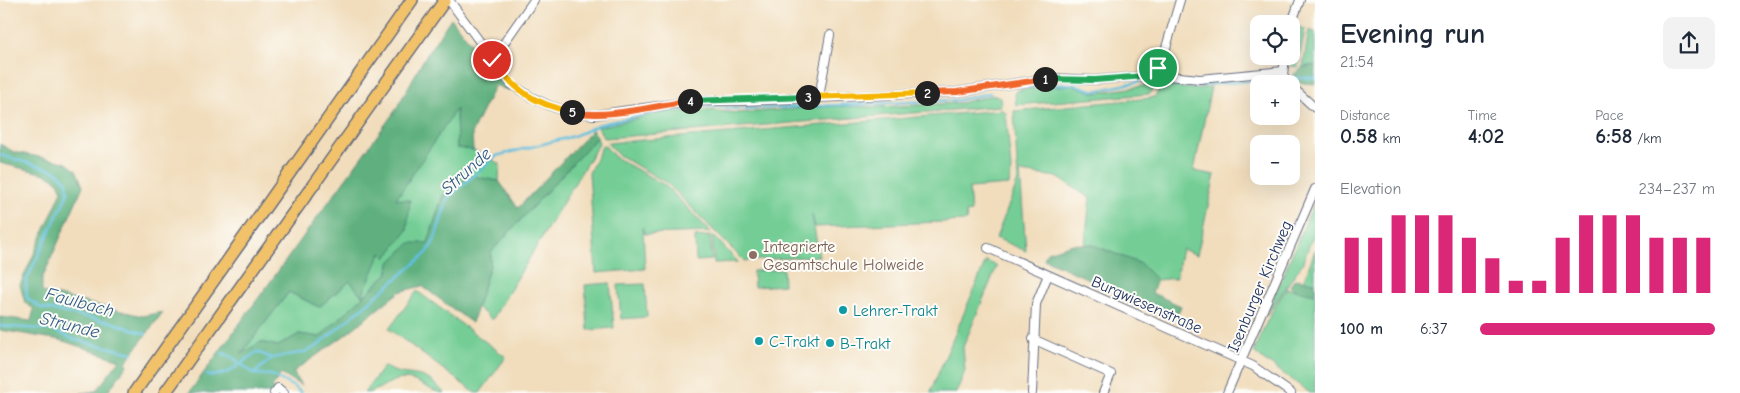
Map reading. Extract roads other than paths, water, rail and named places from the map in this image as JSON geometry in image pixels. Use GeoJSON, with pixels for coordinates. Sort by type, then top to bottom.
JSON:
{"type":"FeatureCollection","features":[{"type":"Feature","properties":{"kind":"highway"},"geometry":{"type":"LineString","coordinates":[[134,393],[412,0]]}},
{"type":"Feature","properties":{"kind":"highway"},"geometry":{"type":"LineString","coordinates":[[165,393],[444,0]]}},
{"type":"Feature","properties":{"kind":"highway"},"geometry":{"type":"LineString","coordinates":[[129,393],[144,380]]}},
{"type":"Feature","properties":{"kind":"street"},"geometry":{"type":"LineString","coordinates":[[449,0],[511,84],[548,105],[562,110],[594,115],[694,101],[741,101],[954,92],[1035,79],[1073,78],[1095,80],[1158,75],[1200,79],[1250,79]]}},
{"type":"Feature","properties":{"kind":"street"},"geometry":{"type":"LineString","coordinates":[[492,60],[534,0]]}},
{"type":"Feature","properties":{"kind":"street"},"geometry":{"type":"LineString","coordinates":[[1158,75],[1180,0]]}},
{"type":"Feature","properties":{"kind":"street"},"geometry":{"type":"LineString","coordinates":[[1295,15],[1300,0]]}},
{"type":"Feature","properties":{"kind":"street"},"geometry":{"type":"LineString","coordinates":[[819,97],[830,35]]}},
{"type":"Feature","properties":{"kind":"street"},"geometry":{"type":"LineString","coordinates":[[1300,93],[1315,108]]}},
{"type":"Feature","properties":{"kind":"street","name":"Isenburger Kirchweg"},"geometry":{"type":"LineString","coordinates":[[1227,393],[1315,189]]}},
{"type":"Feature","properties":{"kind":"street","name":"Burgwiesenstraße"},"geometry":{"type":"LineString","coordinates":[[988,248],[1242,360],[1291,393]]}},
{"type":"Feature","properties":{"kind":"street"},"geometry":{"type":"LineString","coordinates":[[1032,393],[1036,304],[1048,275]]}},
{"type":"Feature","properties":{"kind":"street"},"geometry":{"type":"LineString","coordinates":[[1033,339],[1111,374],[1103,393]]}},
{"type":"Feature","properties":{"kind":"street"},"geometry":{"type":"LineString","coordinates":[[274,393],[278,388],[284,393]]}},
{"type":"Feature","properties":{"kind":"waterway","name":"Strunde"},"geometry":{"type":"LineString","coordinates":[[1300,78],[1315,78]]}},
{"type":"Feature","properties":{"kind":"waterway","name":"Strunde"},"geometry":{"type":"LineString","coordinates":[[1020,87],[1073,84],[1095,91],[1142,81],[1194,86],[1250,81]]}},
{"type":"Feature","properties":{"kind":"waterway","name":"Strunde"},"geometry":{"type":"LineString","coordinates":[[207,375],[215,376],[228,372],[257,352],[272,358],[305,352],[317,346],[427,253],[434,241],[448,198],[496,156],[574,136],[601,124],[666,110],[708,106],[739,109],[959,100],[990,93]]}},
{"type":"Feature","properties":{"kind":"waterway","name":"Faulbach"},"geometry":{"type":"LineString","coordinates":[[0,155],[56,171],[67,182],[68,193],[26,281],[27,298],[41,308],[111,322],[146,334]]}},
{"type":"Feature","properties":{"kind":"waterway","name":"Strunde"},"geometry":{"type":"LineString","coordinates":[[0,326],[52,330],[76,340],[133,353]]}},
{"type":"Feature","properties":{"kind":"waterway","name":"Faulbach"},"geometry":{"type":"LineString","coordinates":[[222,353],[232,357],[254,374],[272,375],[296,388],[301,393]]}},
{"type":"Feature","properties":{"kind":"waterway"},"geometry":{"type":"LineString","coordinates":[[255,373],[272,358]]}},
{"type":"Feature","properties":{"kind":"place","name":"Integrierte Gesamtschule Holweide"},"geometry":{"type":"Point","coordinates":[753,255]}},
{"type":"Feature","properties":{"kind":"place","name":"Lehrer-Trakt"},"geometry":{"type":"Point","coordinates":[843,310]}},
{"type":"Feature","properties":{"kind":"place","name":"C-Trakt"},"geometry":{"type":"Point","coordinates":[759,341]}},
{"type":"Feature","properties":{"kind":"place","name":"B-Trakt"},"geometry":{"type":"Point","coordinates":[830,343]}}]}
